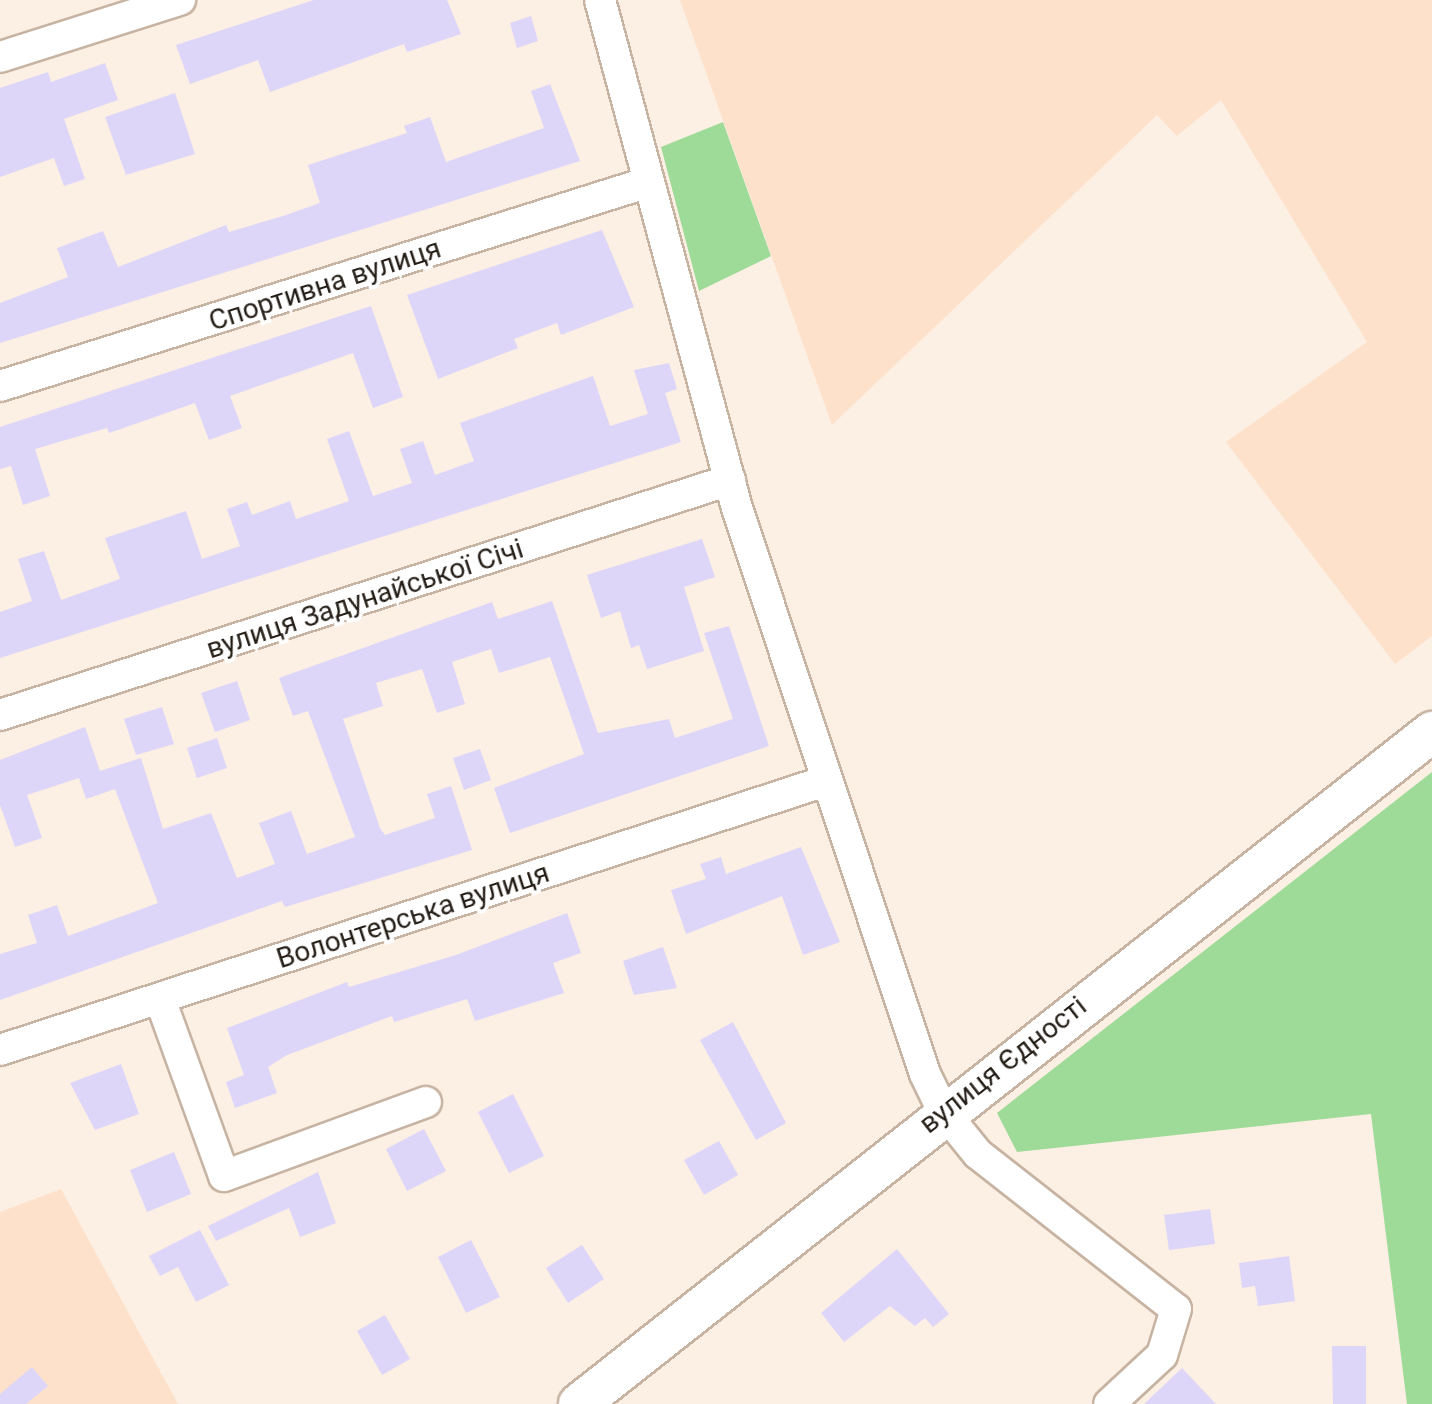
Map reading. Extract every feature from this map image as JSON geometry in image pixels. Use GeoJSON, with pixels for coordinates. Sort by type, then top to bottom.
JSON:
{"type":"FeatureCollection","features":[{"type":"Feature","properties":{"kind":"main road","name":"вулиця Єдності"},"geometry":{"type":"LineString","coordinates":[[579,1404],[944,1112],[1432,732]]}},
{"type":"Feature","properties":{"kind":"street"},"geometry":{"type":"LineString","coordinates":[[0,57],[180,0]]}},
{"type":"Feature","properties":{"kind":"street"},"geometry":{"type":"LineString","coordinates":[[600,0],[730,480],[924,1074],[944,1112],[978,1154],[1176,1309],[1162,1355],[1109,1404]]}},
{"type":"Feature","properties":{"kind":"street","name":"Спортивна вулиця"},"geometry":{"type":"LineString","coordinates":[[0,386],[650,182]]}},
{"type":"Feature","properties":{"kind":"street","name":"вулиця Задунайської Січі"},"geometry":{"type":"LineString","coordinates":[[0,716],[730,480]]}},
{"type":"Feature","properties":{"kind":"street","name":"Волонтерська вулиця"},"geometry":{"type":"LineString","coordinates":[[0,1050],[826,781]]}},
{"type":"Feature","properties":{"kind":"street"},"geometry":{"type":"LineString","coordinates":[[160,999],[224,1176],[426,1102]]}},
{"type":"Feature","properties":{"kind":"shaded area"},"geometry":{"type":"Polygon","coordinates":[[[680,0],[1432,0],[1432,636],[1395,664],[1226,442],[1367,342],[1221,100],[1177,136],[1157,115],[832,425],[680,0]]]}},
{"type":"Feature","properties":{"kind":"shaded area"},"geometry":{"type":"Polygon","coordinates":[[[61,1189],[178,1404],[0,1404],[0,1212],[61,1189]]]}},
{"type":"Feature","properties":{"kind":"green space"},"geometry":{"type":"Polygon","coordinates":[[[723,122],[771,256],[699,291],[661,147],[723,122]]]}},
{"type":"Feature","properties":{"kind":"green space"},"geometry":{"type":"Polygon","coordinates":[[[1432,772],[1432,1404],[1407,1404],[1371,1114],[1017,1152],[997,1113],[1432,772]]]}},
{"type":"Feature","properties":{"kind":"building"},"geometry":{"type":"Polygon","coordinates":[[[314,0],[447,0],[461,34],[407,52],[404,44],[270,92],[258,60],[190,84],[176,45],[314,0]]]}},
{"type":"Feature","properties":{"kind":"building"},"geometry":{"type":"Polygon","coordinates":[[[531,16],[538,41],[517,48],[510,23],[531,16]]]}},
{"type":"Feature","properties":{"kind":"building"},"geometry":{"type":"Polygon","coordinates":[[[105,63],[118,100],[64,119],[85,179],[64,186],[54,158],[0,177],[0,88],[48,72],[51,82],[105,63]]]}},
{"type":"Feature","properties":{"kind":"building"},"geometry":{"type":"Polygon","coordinates":[[[550,84],[580,161],[0,343],[0,303],[68,277],[57,248],[103,231],[118,267],[226,225],[229,232],[283,216],[320,203],[308,165],[407,133],[404,126],[430,117],[446,162],[544,128],[531,91],[550,84]]]}},
{"type":"Feature","properties":{"kind":"building"},"geometry":{"type":"Polygon","coordinates":[[[175,93],[195,154],[126,175],[105,117],[175,93]]]}},
{"type":"Feature","properties":{"kind":"building"},"geometry":{"type":"Polygon","coordinates":[[[602,230],[634,307],[561,335],[557,323],[514,339],[518,348],[438,379],[407,295],[602,230]]]}},
{"type":"Feature","properties":{"kind":"building"},"geometry":{"type":"Polygon","coordinates":[[[371,306],[403,397],[373,408],[353,353],[230,396],[242,428],[209,440],[195,403],[109,433],[107,428],[35,449],[50,496],[23,505],[11,466],[0,469],[0,427],[371,306]]]}},
{"type":"Feature","properties":{"kind":"building"},"geometry":{"type":"Polygon","coordinates":[[[669,363],[677,389],[665,393],[681,442],[0,658],[0,612],[32,601],[18,559],[44,551],[61,600],[120,579],[105,538],[186,511],[202,559],[240,546],[227,509],[247,502],[252,515],[290,501],[296,519],[349,501],[327,439],[349,431],[373,496],[412,483],[400,449],[423,441],[435,475],[474,461],[460,423],[593,376],[610,426],[648,414],[634,370],[669,363]]]}},
{"type":"Feature","properties":{"kind":"building"},"geometry":{"type":"Polygon","coordinates":[[[702,539],[715,577],[684,587],[704,651],[647,669],[639,645],[631,648],[620,611],[601,618],[587,575],[702,539]]]}},
{"type":"Feature","properties":{"kind":"building"},"geometry":{"type":"Polygon","coordinates":[[[552,601],[598,733],[669,719],[675,738],[733,719],[704,633],[729,626],[769,746],[510,833],[494,788],[584,754],[550,657],[499,673],[491,649],[452,662],[465,704],[437,713],[422,669],[376,683],[383,706],[343,719],[380,828],[385,835],[435,818],[427,794],[451,786],[472,850],[285,907],[282,901],[0,1000],[0,954],[37,943],[28,915],[57,905],[68,936],[158,903],[115,789],[86,799],[79,778],[27,795],[42,838],[15,847],[0,805],[0,760],[85,727],[100,771],[141,758],[163,829],[211,813],[237,878],[275,864],[259,823],[291,811],[307,854],[355,837],[308,711],[293,716],[279,678],[492,602],[498,619],[552,601]]]}},
{"type":"Feature","properties":{"kind":"building"},"geometry":{"type":"Polygon","coordinates":[[[237,681],[250,720],[215,732],[201,693],[237,681]]]}},
{"type":"Feature","properties":{"kind":"building"},"geometry":{"type":"Polygon","coordinates":[[[162,707],[174,744],[136,755],[124,719],[162,707]]]}},
{"type":"Feature","properties":{"kind":"building"},"geometry":{"type":"Polygon","coordinates":[[[217,738],[227,768],[197,778],[187,748],[217,738]]]}},
{"type":"Feature","properties":{"kind":"building"},"geometry":{"type":"Polygon","coordinates":[[[480,749],[491,780],[464,790],[453,758],[480,749]]]}},
{"type":"Feature","properties":{"kind":"building"},"geometry":{"type":"Polygon","coordinates":[[[801,847],[840,942],[803,955],[782,896],[686,934],[671,890],[706,879],[700,864],[721,857],[726,874],[801,847]]]}},
{"type":"Feature","properties":{"kind":"building"},"geometry":{"type":"Polygon","coordinates":[[[567,913],[581,953],[553,963],[564,993],[475,1021],[467,999],[394,1022],[392,1016],[287,1055],[268,1067],[277,1093],[235,1108],[226,1082],[244,1075],[227,1028],[347,982],[349,987],[456,955],[567,913]]]}},
{"type":"Feature","properties":{"kind":"building"},"geometry":{"type":"Polygon","coordinates":[[[663,947],[677,988],[634,995],[623,961],[663,947]]]}},
{"type":"Feature","properties":{"kind":"building"},"geometry":{"type":"Polygon","coordinates":[[[733,1022],[786,1123],[756,1140],[700,1040],[733,1022]]]}},
{"type":"Feature","properties":{"kind":"building"},"geometry":{"type":"Polygon","coordinates":[[[121,1064],[139,1114],[95,1130],[70,1083],[121,1064]]]}},
{"type":"Feature","properties":{"kind":"building"},"geometry":{"type":"Polygon","coordinates":[[[513,1094],[544,1156],[509,1173],[478,1112],[513,1094]]]}},
{"type":"Feature","properties":{"kind":"building"},"geometry":{"type":"Polygon","coordinates":[[[424,1129],[446,1171],[407,1191],[386,1149],[424,1129]]]}},
{"type":"Feature","properties":{"kind":"building"},"geometry":{"type":"Polygon","coordinates":[[[719,1141],[738,1175],[704,1195],[684,1160],[719,1141]]]}},
{"type":"Feature","properties":{"kind":"building"},"geometry":{"type":"Polygon","coordinates":[[[174,1152],[191,1194],[147,1212],[130,1170],[174,1152]]]}},
{"type":"Feature","properties":{"kind":"building"},"geometry":{"type":"Polygon","coordinates":[[[318,1172],[336,1223],[300,1237],[289,1208],[216,1241],[208,1226],[318,1172]]]}},
{"type":"Feature","properties":{"kind":"building"},"geometry":{"type":"Polygon","coordinates":[[[1210,1209],[1215,1244],[1169,1250],[1164,1215],[1210,1209]]]}},
{"type":"Feature","properties":{"kind":"building"},"geometry":{"type":"Polygon","coordinates":[[[200,1230],[229,1285],[196,1302],[178,1267],[160,1276],[149,1256],[200,1230]]]}},
{"type":"Feature","properties":{"kind":"building"},"geometry":{"type":"Polygon","coordinates":[[[471,1240],[500,1297],[466,1313],[438,1257],[471,1240]]]}},
{"type":"Feature","properties":{"kind":"building"},"geometry":{"type":"Polygon","coordinates":[[[582,1245],[604,1279],[568,1303],[546,1268],[582,1245]]]}},
{"type":"Feature","properties":{"kind":"building"},"geometry":{"type":"Polygon","coordinates":[[[897,1249],[949,1314],[933,1327],[925,1318],[915,1326],[890,1306],[844,1342],[821,1313],[897,1249]]]}},
{"type":"Feature","properties":{"kind":"building"},"geometry":{"type":"Polygon","coordinates":[[[1289,1256],[1295,1301],[1258,1306],[1255,1286],[1242,1288],[1239,1263],[1289,1256]]]}},
{"type":"Feature","properties":{"kind":"building"},"geometry":{"type":"Polygon","coordinates":[[[385,1315],[410,1359],[382,1375],[357,1331],[385,1315]]]}},
{"type":"Feature","properties":{"kind":"building"},"geometry":{"type":"Polygon","coordinates":[[[1332,1346],[1366,1346],[1366,1404],[1333,1404],[1332,1346]]]}},
{"type":"Feature","properties":{"kind":"building"},"geometry":{"type":"Polygon","coordinates":[[[32,1367],[48,1386],[26,1404],[0,1404],[0,1394],[32,1367]]]}},
{"type":"Feature","properties":{"kind":"building"},"geometry":{"type":"Polygon","coordinates":[[[1182,1368],[1216,1404],[1144,1404],[1182,1368]]]}}]}
